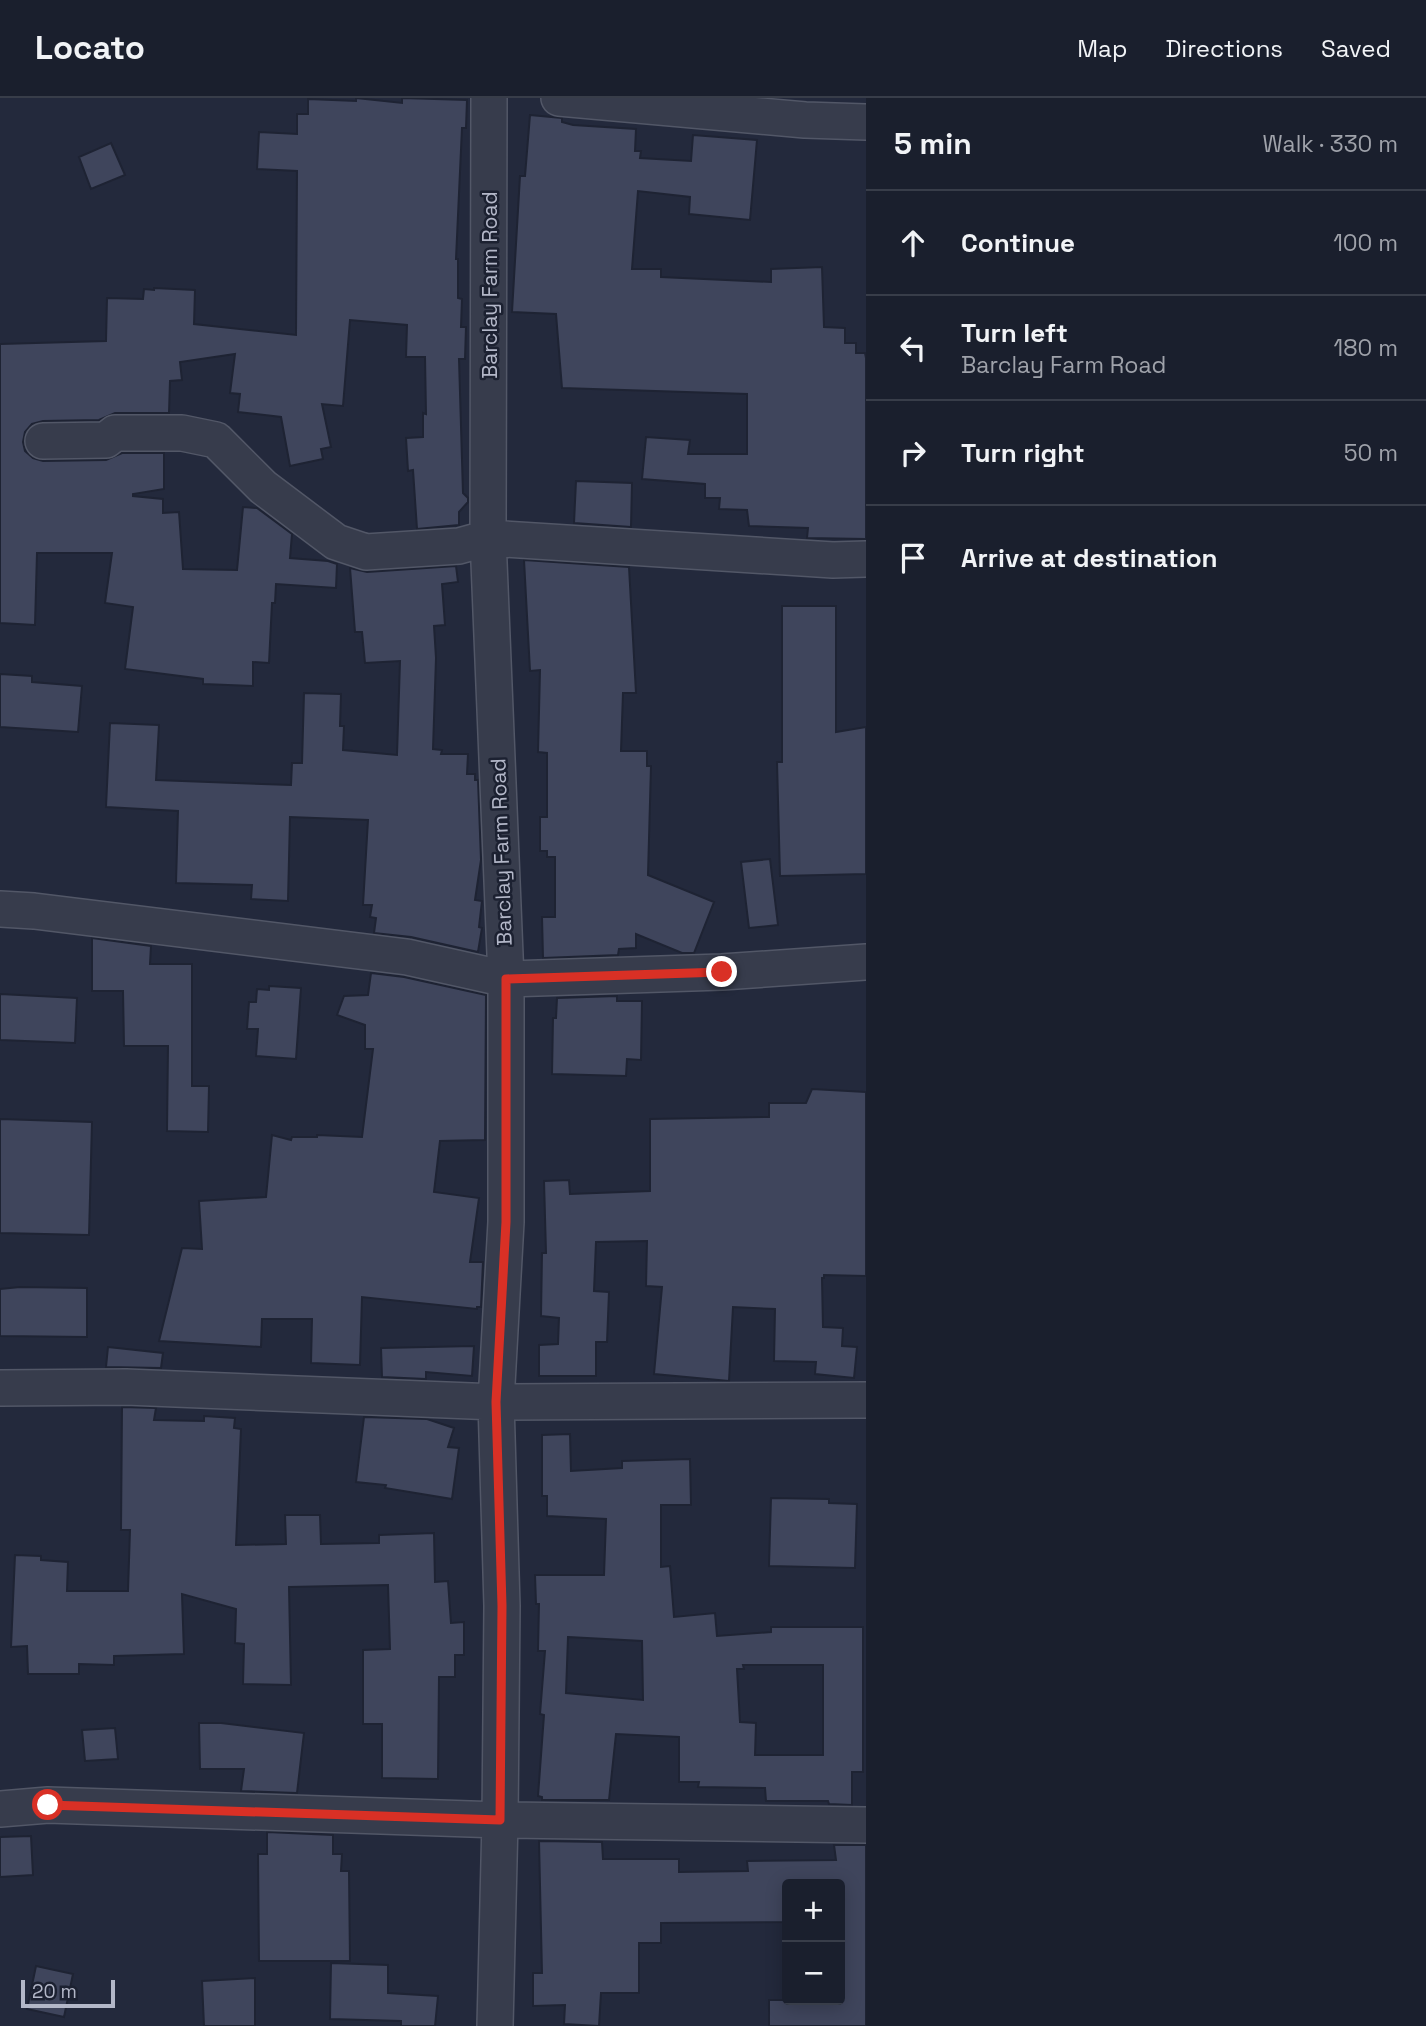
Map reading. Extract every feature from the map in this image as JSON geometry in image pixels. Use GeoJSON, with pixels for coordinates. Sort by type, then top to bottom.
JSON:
{"type":"FeatureCollection","features":[{"type":"Feature","properties":{"kind":"street","name":"Barclay Farm Road"},"geometry":{"type":"LineString","coordinates":[[489,98],[488,538],[506,979],[506,1222],[496,1402],[502,1606],[495,2026]]}},
{"type":"Feature","properties":{"kind":"street"},"geometry":{"type":"LineString","coordinates":[[559,98],[805,120],[866,122]]}},
{"type":"Feature","properties":{"kind":"street"},"geometry":{"type":"LineString","coordinates":[[43,442],[106,440],[115,433],[174,433],[216,440],[263,487],[336,542],[366,552],[458,546],[488,538],[833,560],[866,559]]}},
{"type":"Feature","properties":{"kind":"street"},"geometry":{"type":"LineString","coordinates":[[0,909],[407,957],[506,979],[722,972],[866,962]]}},
{"type":"Feature","properties":{"kind":"street"},"geometry":{"type":"LineString","coordinates":[[0,1388],[126,1387],[496,1402],[866,1400]]}},
{"type":"Feature","properties":{"kind":"street"},"geometry":{"type":"LineString","coordinates":[[0,1809],[48,1805],[500,1820],[866,1825]]}},
{"type":"Feature","properties":{"kind":"building"},"geometry":{"type":"Polygon","coordinates":[[[356,98],[402,103],[402,98],[467,100],[466,128],[462,128],[456,259],[458,298],[462,299],[461,327],[466,327],[465,359],[459,359],[463,493],[468,502],[459,512],[459,525],[417,529],[413,470],[408,471],[406,438],[423,437],[423,413],[426,414],[425,357],[406,357],[407,325],[350,320],[343,406],[322,404],[331,447],[321,449],[323,459],[290,466],[281,417],[238,412],[240,394],[230,393],[235,354],[180,362],[182,380],[170,381],[169,413],[115,413],[99,420],[43,421],[32,424],[25,432],[25,451],[33,458],[43,461],[106,460],[122,453],[164,453],[164,489],[133,496],[163,499],[163,513],[179,512],[183,569],[237,570],[243,507],[257,508],[292,534],[290,558],[337,564],[336,588],[276,584],[275,603],[272,603],[269,663],[253,662],[253,686],[203,684],[203,679],[125,669],[133,607],[105,603],[112,553],[37,553],[35,625],[0,623],[0,344],[106,341],[107,298],[143,299],[144,289],[154,288],[195,290],[194,324],[296,335],[297,171],[257,169],[259,132],[297,134],[297,114],[308,114],[308,99],[356,101],[356,98]]]}},
{"type":"Feature","properties":{"kind":"building"},"geometry":{"type":"Polygon","coordinates":[[[530,115],[562,118],[562,122],[573,125],[636,129],[635,151],[641,151],[640,158],[691,161],[693,135],[757,140],[750,220],[689,214],[690,197],[638,191],[632,269],[661,269],[661,277],[771,282],[771,269],[822,267],[824,327],[845,328],[845,343],[856,343],[856,353],[865,353],[866,358],[866,539],[807,538],[808,528],[749,526],[747,510],[719,509],[720,498],[705,498],[705,484],[642,479],[646,437],[690,440],[688,454],[747,454],[747,394],[562,388],[556,314],[512,312],[520,176],[525,176],[530,115]]]}},
{"type":"Feature","properties":{"kind":"building"},"geometry":{"type":"Polygon","coordinates":[[[111,143],[125,175],[91,189],[79,157],[111,143]]]}},
{"type":"Feature","properties":{"kind":"building"},"geometry":{"type":"Polygon","coordinates":[[[576,481],[632,483],[631,527],[574,523],[576,481]]]}},
{"type":"Feature","properties":{"kind":"building"},"geometry":{"type":"Polygon","coordinates":[[[524,560],[629,567],[636,693],[623,693],[621,751],[647,751],[647,766],[651,766],[648,875],[714,902],[694,953],[682,953],[636,934],[636,948],[619,949],[618,955],[543,958],[542,917],[555,917],[555,857],[547,857],[547,851],[540,851],[540,817],[547,817],[547,753],[538,752],[540,670],[530,671],[524,560]]]}},
{"type":"Feature","properties":{"kind":"building"},"geometry":{"type":"Polygon","coordinates":[[[456,566],[458,582],[442,584],[445,625],[434,626],[436,658],[433,749],[442,750],[441,754],[468,754],[467,774],[475,774],[475,780],[478,780],[481,860],[475,900],[482,901],[479,927],[482,928],[478,952],[411,937],[374,933],[376,918],[370,917],[372,905],[363,905],[368,820],[290,817],[288,901],[251,899],[252,885],[176,883],[178,811],[106,807],[110,723],[159,725],[156,780],[291,785],[292,763],[302,763],[304,693],[341,694],[340,726],[344,726],[343,750],[397,755],[400,661],[365,663],[362,632],[355,632],[350,568],[367,572],[456,566]]]}},
{"type":"Feature","properties":{"kind":"building"},"geometry":{"type":"Polygon","coordinates":[[[782,606],[836,606],[836,732],[866,727],[866,874],[780,876],[777,762],[782,762],[782,606]]]}},
{"type":"Feature","properties":{"kind":"building"},"geometry":{"type":"Polygon","coordinates":[[[0,674],[32,676],[32,682],[82,686],[78,732],[0,727],[0,674]]]}},
{"type":"Feature","properties":{"kind":"building"},"geometry":{"type":"Polygon","coordinates":[[[770,859],[778,925],[749,928],[741,862],[770,859]]]}},
{"type":"Feature","properties":{"kind":"building"},"geometry":{"type":"Polygon","coordinates":[[[92,938],[151,946],[150,964],[192,964],[192,1086],[209,1086],[208,1132],[167,1131],[168,1046],[124,1046],[123,991],[92,991],[92,938]]]}},
{"type":"Feature","properties":{"kind":"building"},"geometry":{"type":"Polygon","coordinates":[[[371,973],[404,977],[486,995],[485,1140],[440,1141],[434,1192],[479,1198],[470,1262],[483,1262],[481,1307],[477,1309],[362,1297],[360,1365],[311,1363],[312,1319],[262,1319],[261,1347],[159,1341],[182,1248],[202,1249],[199,1201],[266,1197],[272,1135],[291,1140],[292,1137],[317,1135],[362,1137],[373,1049],[365,1049],[365,1025],[337,1015],[344,996],[368,995],[371,973]]]}},
{"type":"Feature","properties":{"kind":"building"},"geometry":{"type":"Polygon","coordinates":[[[269,986],[301,988],[296,1059],[256,1056],[258,1029],[247,1029],[249,1002],[256,1002],[257,989],[269,990],[269,986]]]}},
{"type":"Feature","properties":{"kind":"building"},"geometry":{"type":"Polygon","coordinates":[[[0,994],[77,998],[75,1043],[0,1040],[0,994]]]}},
{"type":"Feature","properties":{"kind":"building"},"geometry":{"type":"Polygon","coordinates":[[[617,996],[617,1001],[642,1001],[641,1060],[627,1059],[626,1076],[552,1074],[553,1018],[556,1018],[557,998],[617,996]]]}},
{"type":"Feature","properties":{"kind":"building"},"geometry":{"type":"Polygon","coordinates":[[[812,1089],[866,1092],[866,1276],[824,1275],[822,1278],[823,1327],[843,1328],[842,1346],[857,1347],[854,1378],[815,1374],[816,1362],[774,1361],[775,1309],[733,1307],[729,1381],[654,1374],[662,1287],[646,1286],[647,1241],[596,1242],[594,1291],[609,1292],[607,1342],[596,1342],[596,1376],[539,1376],[539,1345],[558,1344],[559,1318],[541,1316],[542,1253],[546,1253],[544,1181],[569,1180],[570,1194],[650,1191],[650,1119],[769,1117],[769,1103],[806,1103],[812,1089]]]}},
{"type":"Feature","properties":{"kind":"building"},"geometry":{"type":"Polygon","coordinates":[[[0,1119],[92,1122],[89,1235],[0,1233],[0,1119]]]}},
{"type":"Feature","properties":{"kind":"building"},"geometry":{"type":"Polygon","coordinates":[[[87,1288],[87,1337],[0,1336],[0,1289],[87,1288]]]}},
{"type":"Feature","properties":{"kind":"building"},"geometry":{"type":"Polygon","coordinates":[[[474,1346],[472,1376],[426,1372],[426,1379],[382,1377],[381,1348],[474,1346]]]}},
{"type":"Feature","properties":{"kind":"building"},"geometry":{"type":"Polygon","coordinates":[[[108,1347],[163,1353],[161,1368],[106,1367],[108,1347]]]}},
{"type":"Feature","properties":{"kind":"building"},"geometry":{"type":"Polygon","coordinates":[[[122,1407],[156,1408],[154,1420],[204,1421],[204,1416],[235,1418],[234,1428],[241,1429],[236,1545],[286,1544],[285,1515],[320,1515],[321,1544],[379,1543],[379,1535],[434,1533],[435,1582],[448,1581],[451,1623],[464,1622],[464,1655],[455,1655],[455,1677],[439,1677],[438,1779],[382,1778],[382,1724],[363,1724],[363,1650],[390,1649],[388,1585],[289,1587],[291,1685],[243,1684],[244,1644],[235,1643],[236,1609],[182,1594],[184,1654],[114,1656],[114,1665],[79,1664],[79,1674],[28,1674],[27,1646],[11,1647],[15,1555],[41,1556],[41,1560],[68,1562],[67,1591],[128,1591],[130,1530],[121,1530],[122,1407]]]}},
{"type":"Feature","properties":{"kind":"building"},"geometry":{"type":"Polygon","coordinates":[[[364,1417],[427,1419],[454,1428],[448,1447],[459,1448],[452,1499],[385,1488],[386,1485],[356,1482],[364,1417]]]}},
{"type":"Feature","properties":{"kind":"building"},"geometry":{"type":"Polygon","coordinates":[[[570,1434],[571,1471],[622,1468],[622,1461],[690,1459],[691,1505],[661,1505],[661,1567],[670,1566],[674,1617],[715,1613],[717,1636],[771,1632],[771,1627],[863,1627],[863,1772],[852,1772],[852,1805],[829,1804],[828,1801],[766,1801],[765,1788],[698,1787],[699,1782],[679,1782],[679,1737],[616,1734],[609,1800],[542,1800],[542,1797],[538,1796],[545,1651],[538,1651],[539,1604],[536,1604],[535,1575],[604,1575],[606,1519],[547,1516],[547,1496],[542,1496],[542,1435],[570,1434]],[[568,1637],[566,1693],[643,1700],[642,1641],[568,1637]],[[743,1665],[744,1669],[737,1669],[740,1722],[756,1723],[755,1755],[823,1755],[823,1665],[743,1665]]]}},
{"type":"Feature","properties":{"kind":"building"},"geometry":{"type":"Polygon","coordinates":[[[771,1498],[829,1499],[829,1503],[857,1504],[855,1568],[769,1566],[771,1498]]]}},
{"type":"Feature","properties":{"kind":"building"},"geometry":{"type":"Polygon","coordinates":[[[199,1723],[304,1733],[297,1793],[241,1791],[244,1769],[200,1769],[199,1723]]]}},
{"type":"Feature","properties":{"kind":"building"},"geometry":{"type":"Polygon","coordinates":[[[115,1728],[118,1759],[85,1761],[82,1730],[115,1728]]]}},
{"type":"Feature","properties":{"kind":"building"},"geometry":{"type":"Polygon","coordinates":[[[267,1832],[333,1835],[333,1854],[342,1854],[341,1871],[349,1871],[350,1961],[259,1961],[258,1854],[267,1854],[267,1832]]]}},
{"type":"Feature","properties":{"kind":"building"},"geometry":{"type":"Polygon","coordinates":[[[31,1836],[33,1875],[0,1877],[0,1837],[31,1836]]]}},
{"type":"Feature","properties":{"kind":"building"},"geometry":{"type":"Polygon","coordinates":[[[539,1841],[602,1842],[603,1859],[679,1859],[679,1872],[748,1871],[747,1861],[836,1860],[834,1845],[866,1845],[866,2026],[769,2026],[769,2000],[782,2000],[782,2005],[845,2005],[845,1879],[782,1879],[782,1922],[661,1923],[661,1943],[639,1943],[639,1993],[601,1993],[599,2026],[564,2024],[565,2005],[533,2006],[533,1973],[542,1973],[539,1841]]]}},
{"type":"Feature","properties":{"kind":"building"},"geometry":{"type":"Polygon","coordinates":[[[331,1963],[388,1965],[388,1993],[438,1996],[435,2026],[401,2026],[401,2021],[330,2019],[331,1963]]]}},
{"type":"Feature","properties":{"kind":"building"},"geometry":{"type":"Polygon","coordinates":[[[36,1966],[73,1974],[64,2017],[27,2009],[36,1966]]]}},
{"type":"Feature","properties":{"kind":"building"},"geometry":{"type":"Polygon","coordinates":[[[255,1978],[255,2026],[204,2026],[202,1981],[255,1978]]]}},
{"type":"Feature","properties":{"kind":"route"},"geometry":{"type":"LineString","coordinates":[[48,1805],[500,1820],[502,1606],[496,1402],[506,1222],[506,979],[722,972]]}}]}
